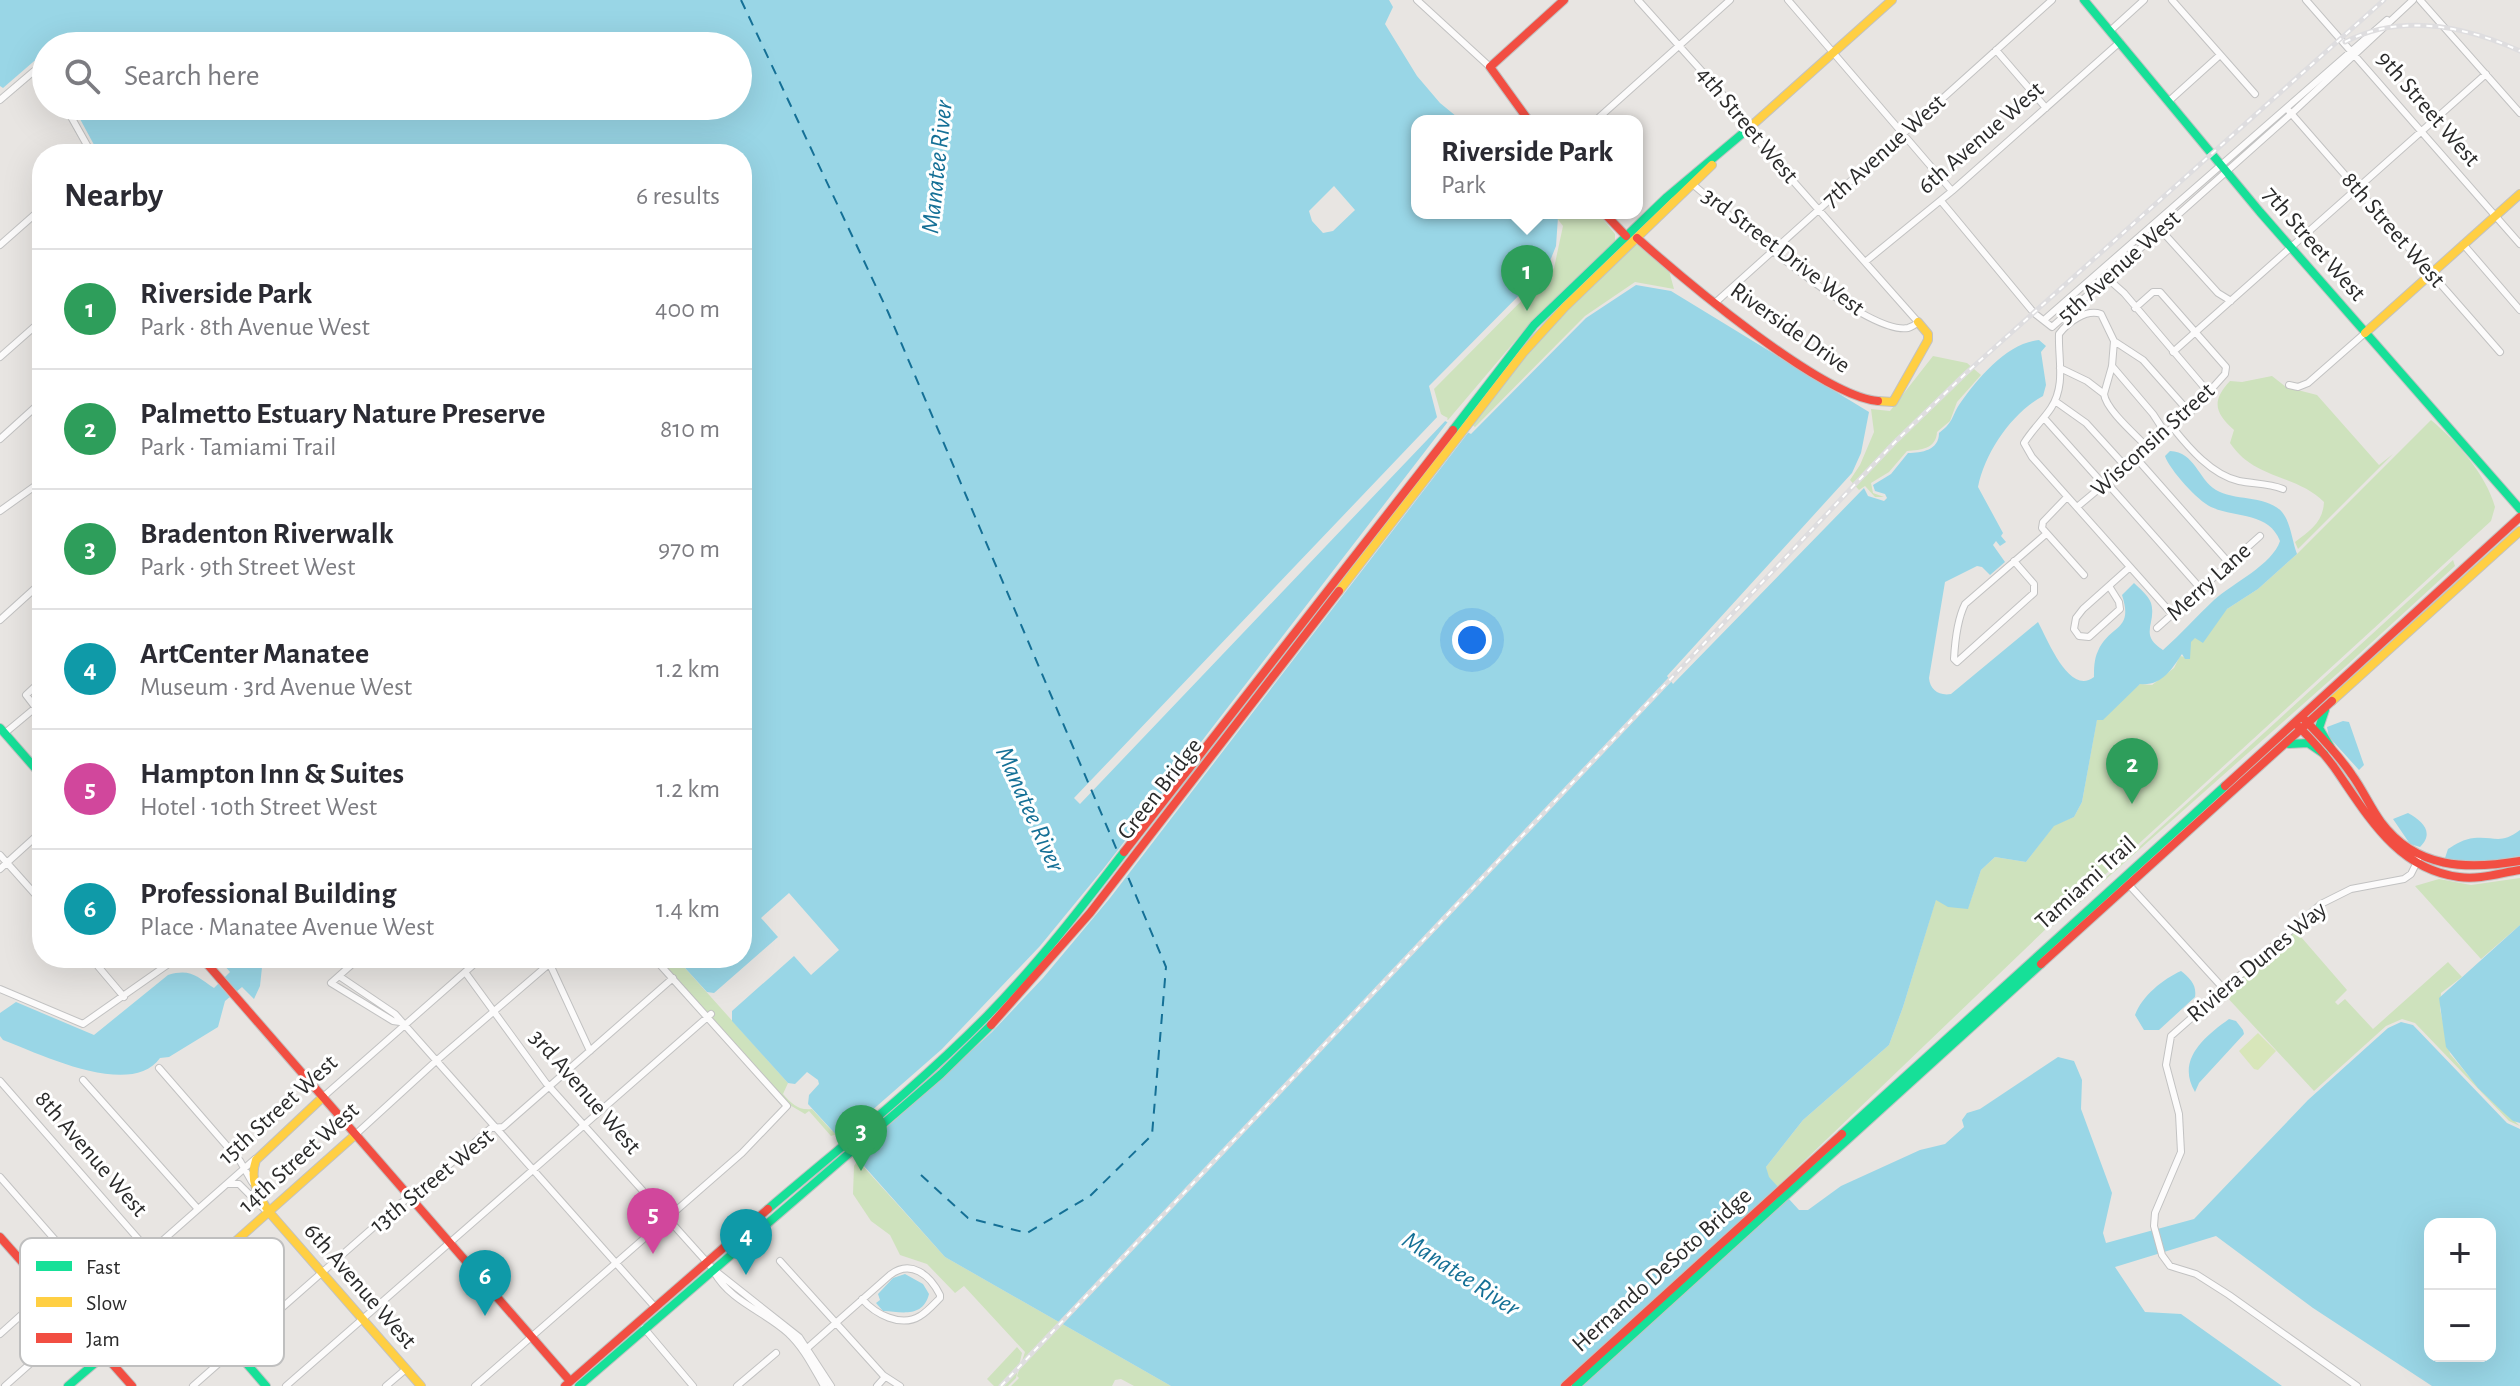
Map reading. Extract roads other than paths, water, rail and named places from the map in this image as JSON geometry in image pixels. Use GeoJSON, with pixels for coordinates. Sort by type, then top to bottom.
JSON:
{"type":"FeatureCollection","features":[{"type":"Feature","properties":{"kind":"main road"},"geometry":{"type":"LineString","coordinates":[[1525,115],[1490,67],[1564,0]]}},
{"type":"Feature","properties":{"kind":"main road"},"geometry":{"type":"LineString","coordinates":[[1468,415],[1565,307],[1690,182],[1892,0]]}},
{"type":"Feature","properties":{"kind":"main road","name":"7th Street West"},"geometry":{"type":"LineString","coordinates":[[2084,0],[2223,168],[2520,509]]}},
{"type":"Feature","properties":{"kind":"main road"},"geometry":{"type":"LineString","coordinates":[[1468,415],[1534,325],[1667,197],[1690,182]]}},
{"type":"Feature","properties":{"kind":"main road"},"geometry":{"type":"LineString","coordinates":[[2365,333],[2520,194]]}},
{"type":"Feature","properties":{"kind":"main road"},"geometry":{"type":"LineString","coordinates":[[1637,238],[1639,229],[1667,197]]}},
{"type":"Feature","properties":{"kind":"main road"},"geometry":{"type":"LineString","coordinates":[[1610,219],[1626,236]]}},
{"type":"Feature","properties":{"kind":"main road"},"geometry":{"type":"LineString","coordinates":[[1565,307],[1580,286],[1623,246],[1626,236]]}},
{"type":"Feature","properties":{"kind":"main road","name":"Riverside Drive"},"geometry":{"type":"LineString","coordinates":[[1637,238],[1748,328],[1839,389],[1855,396],[1889,404],[1895,399],[1928,340],[1928,334],[1918,322]]}},
{"type":"Feature","properties":{"kind":"main road","name":"Green Bridge"},"geometry":{"type":"LineString","coordinates":[[709,1266],[845,1151],[980,1023],[1050,946],[1468,415]]}},
{"type":"Feature","properties":{"kind":"main road","name":"Tamiami Trail"},"geometry":{"type":"LineString","coordinates":[[1790,1187],[1993,995],[2520,517]]}},
{"type":"Feature","properties":{"kind":"main road","name":"Tamiami Trail"},"geometry":{"type":"LineString","coordinates":[[1790,1187],[2000,1003],[2520,531]]}},
{"type":"Feature","properties":{"kind":"main road"},"geometry":{"type":"LineString","coordinates":[[2327,751],[2319,728],[2329,705]]}},
{"type":"Feature","properties":{"kind":"main road"},"geometry":{"type":"LineString","coordinates":[[2297,719],[2327,751],[2379,833],[2397,851],[2437,872],[2463,877],[2520,870]]}},
{"type":"Feature","properties":{"kind":"main road"},"geometry":{"type":"LineString","coordinates":[[2,731],[32,765]]}},
{"type":"Feature","properties":{"kind":"main road"},"geometry":{"type":"LineString","coordinates":[[2284,746],[2302,740],[2327,751]]}},
{"type":"Feature","properties":{"kind":"main road"},"geometry":{"type":"LineString","coordinates":[[2418,860],[2464,868],[2520,861]]}},
{"type":"Feature","properties":{"kind":"main road"},"geometry":{"type":"LineString","coordinates":[[210,968],[572,1385],[644,1328],[709,1266]]}},
{"type":"Feature","properties":{"kind":"main road","name":"15th Street West"},"geometry":{"type":"LineString","coordinates":[[263,1151],[323,1097]]}},
{"type":"Feature","properties":{"kind":"main road","name":"14th Street West"},"geometry":{"type":"LineString","coordinates":[[240,1238],[355,1135]]}},
{"type":"Feature","properties":{"kind":"main road"},"geometry":{"type":"LineString","coordinates":[[254,1185],[253,1166],[263,1151]]}},
{"type":"Feature","properties":{"kind":"main road","name":"6th Avenue West"},"geometry":{"type":"LineString","coordinates":[[254,1185],[269,1212],[421,1386]]}},
{"type":"Feature","properties":{"kind":"main road","name":"Hernando DeSoto Bridge"},"geometry":{"type":"LineString","coordinates":[[1565,1386],[1790,1187]]}},
{"type":"Feature","properties":{"kind":"main road","name":"Hernando DeSoto Bridge"},"geometry":{"type":"LineString","coordinates":[[1576,1386],[1790,1187]]}},
{"type":"Feature","properties":{"kind":"main road"},"geometry":{"type":"LineString","coordinates":[[0,1237],[20,1260]]}},
{"type":"Feature","properties":{"kind":"main road"},"geometry":{"type":"LineString","coordinates":[[612,1351],[654,1306],[709,1266]]}},
{"type":"Feature","properties":{"kind":"main road"},"geometry":{"type":"LineString","coordinates":[[635,1335],[653,1313],[654,1306]]}},
{"type":"Feature","properties":{"kind":"main road","name":"14th Street West"},"geometry":{"type":"LineString","coordinates":[[68,1386],[91,1366]]}},
{"type":"Feature","properties":{"kind":"main road"},"geometry":{"type":"LineString","coordinates":[[114,1366],[132,1386]]}},
{"type":"Feature","properties":{"kind":"main road"},"geometry":{"type":"LineString","coordinates":[[249,1366],[266,1386]]}},
{"type":"Feature","properties":{"kind":"street"},"geometry":{"type":"LineString","coordinates":[[1417,0],[1490,67]]}},
{"type":"Feature","properties":{"kind":"street","name":"4th Street West"},"geometry":{"type":"LineString","coordinates":[[1638,0],[1751,126],[1763,147],[1918,322]]}},
{"type":"Feature","properties":{"kind":"street"},"geometry":{"type":"LineString","coordinates":[[1602,115],[1730,0]]}},
{"type":"Feature","properties":{"kind":"street"},"geometry":{"type":"LineString","coordinates":[[1788,0],[1952,191]]}},
{"type":"Feature","properties":{"kind":"street","name":"7th Avenue West"},"geometry":{"type":"LineString","coordinates":[[1716,302],[2052,0]]}},
{"type":"Feature","properties":{"kind":"street"},"geometry":{"type":"LineString","coordinates":[[2110,31],[2144,0]]}},
{"type":"Feature","properties":{"kind":"street"},"geometry":{"type":"LineString","coordinates":[[2172,0],[2255,94]]}},
{"type":"Feature","properties":{"kind":"street","name":"9th Street West"},"geometry":{"type":"LineString","coordinates":[[2306,0],[2520,244]]}},
{"type":"Feature","properties":{"kind":"street","name":"5th Avenue West"},"geometry":{"type":"LineString","coordinates":[[2223,168],[2080,302],[2064,322],[2052,327],[2044,320],[2154,222],[2223,168],[2412,0]]}},
{"type":"Feature","properties":{"kind":"street"},"geometry":{"type":"LineString","coordinates":[[2420,0],[2520,113]]}},
{"type":"Feature","properties":{"kind":"street","name":"6th Avenue West"},"geometry":{"type":"LineString","coordinates":[[1865,262],[1941,201],[2120,42]]}},
{"type":"Feature","properties":{"kind":"street"},"geometry":{"type":"LineString","coordinates":[[1996,50],[2046,108]]}},
{"type":"Feature","properties":{"kind":"street"},"geometry":{"type":"LineString","coordinates":[[2169,101],[2220,55]]}},
{"type":"Feature","properties":{"kind":"street"},"geometry":{"type":"LineString","coordinates":[[0,100],[32,73]]}},
{"type":"Feature","properties":{"kind":"street"},"geometry":{"type":"LineString","coordinates":[[2173,352],[2486,74]]}},
{"type":"Feature","properties":{"kind":"street","name":"8th Street West"},"geometry":{"type":"LineString","coordinates":[[2288,111],[2500,352]]}},
{"type":"Feature","properties":{"kind":"street"},"geometry":{"type":"LineString","coordinates":[[73,120],[86,144]]}},
{"type":"Feature","properties":{"kind":"street","name":"3rd Street Drive West"},"geometry":{"type":"LineString","coordinates":[[1690,182],[1773,250],[1868,317],[1903,328],[1918,322]]}},
{"type":"Feature","properties":{"kind":"street"},"geometry":{"type":"LineString","coordinates":[[1941,201],[2034,313],[2044,320]]}},
{"type":"Feature","properties":{"kind":"street"},"geometry":{"type":"LineString","coordinates":[[0,245],[32,217]]}},
{"type":"Feature","properties":{"kind":"street"},"geometry":{"type":"LineString","coordinates":[[2154,222],[2218,293],[2231,301]]}},
{"type":"Feature","properties":{"kind":"street","name":"8th Street West"},"geometry":{"type":"LineString","coordinates":[[2463,244],[2520,310]]}},
{"type":"Feature","properties":{"kind":"street"},"geometry":{"type":"LineString","coordinates":[[2107,278],[2124,293],[2209,393]]}},
{"type":"Feature","properties":{"kind":"street"},"geometry":{"type":"LineString","coordinates":[[2135,308],[2158,291],[2196,332]]}},
{"type":"Feature","properties":{"kind":"street"},"geometry":{"type":"LineString","coordinates":[[2073,294],[2088,313]]}},
{"type":"Feature","properties":{"kind":"street"},"geometry":{"type":"LineString","coordinates":[[2104,394],[2112,366],[2114,341],[2101,314],[2088,313],[2064,322],[2058,336],[2060,368],[2055,401],[2024,445],[2172,614]]}},
{"type":"Feature","properties":{"kind":"street"},"geometry":{"type":"LineString","coordinates":[[0,357],[32,329]]}},
{"type":"Feature","properties":{"kind":"street","name":"Wisconsin Street"},"geometry":{"type":"LineString","coordinates":[[2077,507],[2190,413],[2226,370],[2196,332]]}},
{"type":"Feature","properties":{"kind":"street"},"geometry":{"type":"LineString","coordinates":[[2289,385],[2298,387],[2308,383],[2365,333]]}},
{"type":"Feature","properties":{"kind":"street"},"geometry":{"type":"LineString","coordinates":[[2114,341],[2143,360],[2190,413]]}},
{"type":"Feature","properties":{"kind":"street"},"geometry":{"type":"LineString","coordinates":[[2112,366],[2166,434]]}},
{"type":"Feature","properties":{"kind":"street"},"geometry":{"type":"LineString","coordinates":[[2060,368],[2087,381],[2104,394],[2110,407],[2149,449]]}},
{"type":"Feature","properties":{"kind":"street"},"geometry":{"type":"LineString","coordinates":[[2055,401],[2086,423],[2126,467]]}},
{"type":"Feature","properties":{"kind":"street"},"geometry":{"type":"LineString","coordinates":[[0,439],[32,410]]}},
{"type":"Feature","properties":{"kind":"street"},"geometry":{"type":"LineString","coordinates":[[2044,418],[2201,589]]}},
{"type":"Feature","properties":{"kind":"street"},"geometry":{"type":"LineString","coordinates":[[2173,428],[2216,471],[2240,481],[2260,482],[2283,489]]}},
{"type":"Feature","properties":{"kind":"street"},"geometry":{"type":"LineString","coordinates":[[2137,459],[2229,563]]}},
{"type":"Feature","properties":{"kind":"street"},"geometry":{"type":"LineString","coordinates":[[2,507],[32,488]]}},
{"type":"Feature","properties":{"kind":"street"},"geometry":{"type":"LineString","coordinates":[[2067,497],[2043,522],[2043,529],[2084,575]]}},
{"type":"Feature","properties":{"kind":"street"},"geometry":{"type":"LineString","coordinates":[[2014,561],[2034,584],[2034,593],[1957,662],[1954,659],[1956,643],[1965,604],[2014,561],[2046,534]]}},
{"type":"Feature","properties":{"kind":"street","name":"Merry Lane"},"geometry":{"type":"LineString","coordinates":[[2157,628],[2260,536]]}},
{"type":"Feature","properties":{"kind":"street"},"geometry":{"type":"LineString","coordinates":[[2109,586],[2120,609],[2089,637],[2079,636],[2074,629],[2076,618],[2109,586],[2130,567]]}},
{"type":"Feature","properties":{"kind":"street"},"geometry":{"type":"LineString","coordinates":[[0,620],[32,591]]}},
{"type":"Feature","properties":{"kind":"street"},"geometry":{"type":"LineString","coordinates":[[1956,643],[1971,651]]}},
{"type":"Feature","properties":{"kind":"street"},"geometry":{"type":"LineString","coordinates":[[2,731],[32,710]]}},
{"type":"Feature","properties":{"kind":"street"},"geometry":{"type":"LineString","coordinates":[[0,869],[32,840]]}},
{"type":"Feature","properties":{"kind":"street"},"geometry":{"type":"LineString","coordinates":[[0,855],[32,891]]}},
{"type":"Feature","properties":{"kind":"street","name":"Riviera Dunes Way"},"geometry":{"type":"LineString","coordinates":[[2357,1386],[2229,1295],[2196,1274],[2170,1266],[2162,1255],[2154,1226],[2155,1213],[2181,1152],[2179,1114],[2166,1065],[2171,1036],[2321,904],[2351,889],[2404,879],[2411,874],[2418,860]]}},
{"type":"Feature","properties":{"kind":"street"},"geometry":{"type":"LineString","coordinates":[[2130,886],[2223,988]]}},
{"type":"Feature","properties":{"kind":"street"},"geometry":{"type":"LineString","coordinates":[[99,968],[124,997]]}},
{"type":"Feature","properties":{"kind":"street"},"geometry":{"type":"LineString","coordinates":[[0,989],[83,1024],[163,968]]}},
{"type":"Feature","properties":{"kind":"street"},"geometry":{"type":"LineString","coordinates":[[348,968],[335,980],[393,1021],[402,1024],[654,1306]]}},
{"type":"Feature","properties":{"kind":"street","name":"15th Street West"},"geometry":{"type":"LineString","coordinates":[[323,1097],[402,1024],[470,968]]}},
{"type":"Feature","properties":{"kind":"street","name":"14th Street West"},"geometry":{"type":"LineString","coordinates":[[355,1135],[541,968]]}},
{"type":"Feature","properties":{"kind":"street"},"geometry":{"type":"LineString","coordinates":[[555,968],[590,1051]]}},
{"type":"Feature","properties":{"kind":"street"},"geometry":{"type":"LineString","coordinates":[[475,1386],[742,1153],[787,1106],[709,1015],[664,968]]}},
{"type":"Feature","properties":{"kind":"street","name":"3rd Avenue West"},"geometry":{"type":"LineString","coordinates":[[465,972],[549,1087],[667,1217],[731,1294],[782,1328],[806,1350],[831,1386]]}},
{"type":"Feature","properties":{"kind":"street","name":"13th Street West"},"geometry":{"type":"LineString","coordinates":[[284,1305],[491,1128],[503,1127],[673,978]]}},
{"type":"Feature","properties":{"kind":"street"},"geometry":{"type":"LineString","coordinates":[[1993,995],[2000,1003]]}},
{"type":"Feature","properties":{"kind":"street"},"geometry":{"type":"LineString","coordinates":[[286,1386],[709,1015]]}},
{"type":"Feature","properties":{"kind":"street","name":"6th Avenue West"},"geometry":{"type":"LineString","coordinates":[[159,1068],[244,1168],[254,1185]]}},
{"type":"Feature","properties":{"kind":"street"},"geometry":{"type":"LineString","coordinates":[[83,1080],[198,1209]]}},
{"type":"Feature","properties":{"kind":"street","name":"8th Avenue West"},"geometry":{"type":"LineString","coordinates":[[0,1081],[139,1238]]}},
{"type":"Feature","properties":{"kind":"street","name":"15th Street West"},"geometry":{"type":"LineString","coordinates":[[165,1238],[263,1151]]}},
{"type":"Feature","properties":{"kind":"street"},"geometry":{"type":"LineString","coordinates":[[0,1177],[53,1238]]}},
{"type":"Feature","properties":{"kind":"street","name":"6th Avenue West"},"geometry":{"type":"LineString","coordinates":[[223,1186],[233,1182],[239,1184],[269,1212]]}},
{"type":"Feature","properties":{"kind":"street"},"geometry":{"type":"LineString","coordinates":[[780,1261],[885,1377],[900,1386]]}},
{"type":"Feature","properties":{"kind":"street"},"geometry":{"type":"LineString","coordinates":[[806,1350],[862,1299],[893,1272],[916,1269],[924,1274],[941,1296],[920,1317],[907,1320],[878,1314],[862,1299]]}},
{"type":"Feature","properties":{"kind":"street"},"geometry":{"type":"LineString","coordinates":[[0,1334],[20,1316]]}},
{"type":"Feature","properties":{"kind":"street"},"geometry":{"type":"LineString","coordinates":[[644,1328],[693,1386]]}},
{"type":"Feature","properties":{"kind":"street","name":"3rd Avenue West"},"geometry":{"type":"LineString","coordinates":[[806,1350],[824,1386]]}},
{"type":"Feature","properties":{"kind":"street"},"geometry":{"type":"LineString","coordinates":[[737,1386],[776,1353]]}},
{"type":"Feature","properties":{"kind":"street"},"geometry":{"type":"LineString","coordinates":[[5,1386],[28,1366]]}},
{"type":"Feature","properties":{"kind":"street","name":"13th Street West"},"geometry":{"type":"LineString","coordinates":[[193,1386],[215,1366]]}},
{"type":"Feature","properties":{"kind":"street"},"geometry":{"type":"LineString","coordinates":[[386,1386],[406,1369]]}},
{"type":"Feature","properties":{"kind":"street"},"geometry":{"type":"LineString","coordinates":[[877,1386],[885,1377]]}},
{"type":"Feature","properties":{"kind":"water","name":"Manatee River"},"geometry":{"type":"Polygon","coordinates":[[[0,0],[1389,0],[1393,7],[1385,24],[1417,76],[1455,115],[1411,115],[1411,219],[1558,219],[1556,246],[1548,266],[1429,386],[1437,417],[1471,434],[1586,318],[1636,285],[1671,291],[1869,412],[1861,453],[1852,473],[1667,676],[1673,684],[1864,488],[1868,496],[1884,501],[1887,498],[1885,494],[1875,491],[1873,485],[1891,474],[1908,453],[1933,447],[1939,433],[1985,372],[2016,347],[2039,340],[2046,346],[2041,352],[2046,385],[2043,396],[2021,412],[1993,447],[1978,487],[2003,533],[2001,536],[2006,542],[2000,546],[1996,541],[1993,545],[2005,562],[1990,575],[1977,566],[1945,582],[1929,678],[1936,691],[1951,694],[2038,622],[2068,673],[2085,681],[2094,677],[2094,664],[2103,642],[2123,622],[2125,607],[2122,595],[2134,583],[2151,603],[2151,639],[2163,650],[2214,600],[2269,558],[2280,541],[2275,532],[2260,520],[2205,504],[2172,469],[2165,456],[2170,451],[2191,461],[2216,490],[2276,507],[2285,516],[2297,554],[2258,589],[2227,609],[2203,643],[2195,638],[2191,642],[2190,659],[2185,659],[2182,654],[2160,680],[2140,684],[2103,720],[2097,720],[2082,802],[2074,817],[2054,826],[2026,862],[1995,857],[1981,870],[1968,909],[1948,907],[1936,900],[1889,1045],[1803,1120],[1766,1167],[1769,1177],[1799,1210],[1808,1210],[1841,1186],[1920,1150],[1945,1144],[1964,1127],[1962,1120],[1967,1113],[1980,1109],[2058,1057],[2074,1061],[2082,1080],[2081,1109],[2112,1193],[2103,1233],[2106,1243],[2194,1219],[2308,1100],[2388,1028],[2401,1022],[2413,1025],[2507,1123],[2520,1129],[2520,1386],[2432,1386],[2313,1308],[2216,1236],[2115,1267],[2145,1312],[2181,1314],[2282,1386],[1171,1386],[945,1257],[855,1156],[860,1150],[846,1136],[840,1139],[808,1104],[809,1095],[819,1084],[818,1080],[807,1072],[795,1084],[788,1083],[732,1021],[732,1011],[794,956],[811,975],[839,950],[789,893],[761,918],[778,937],[752,960],[752,144],[94,144],[81,120],[752,120],[752,32],[32,32],[32,63],[3,88],[0,86],[0,0]]]}},
{"type":"Feature","properties":{"kind":"water"},"geometry":{"type":"Polygon","coordinates":[[[2349,722],[2364,765],[2359,770],[2329,737],[2327,727],[2349,722]]]}},
{"type":"Feature","properties":{"kind":"water"},"geometry":{"type":"Polygon","coordinates":[[[2408,813],[2425,827],[2426,836],[2420,847],[2410,844],[2393,819],[2408,813]]]}},
{"type":"Feature","properties":{"kind":"water"},"geometry":{"type":"Polygon","coordinates":[[[2520,830],[2520,856],[2464,865],[2444,861],[2448,849],[2463,841],[2474,838],[2502,839],[2520,830]]]}},
{"type":"Feature","properties":{"kind":"water"},"geometry":{"type":"Polygon","coordinates":[[[2520,925],[2520,1123],[2513,1121],[2478,1088],[2446,1047],[2439,998],[2520,925]]]}},
{"type":"Feature","properties":{"kind":"water"},"geometry":{"type":"Polygon","coordinates":[[[227,968],[262,968],[260,986],[254,999],[242,987],[225,1001],[218,1027],[169,1057],[160,1058],[146,1070],[107,1074],[84,1070],[3,1040],[0,1036],[0,1013],[16,1002],[94,1035],[168,975],[188,973],[214,988],[230,972],[227,968]]]}},
{"type":"Feature","properties":{"kind":"water"},"geometry":{"type":"Polygon","coordinates":[[[685,968],[743,968],[714,993],[707,992],[685,968]]]}},
{"type":"Feature","properties":{"kind":"water"},"geometry":{"type":"Polygon","coordinates":[[[2181,971],[2192,982],[2195,997],[2159,1030],[2144,1030],[2135,1015],[2138,1008],[2154,989],[2181,971]]]}},
{"type":"Feature","properties":{"kind":"water"},"geometry":{"type":"Polygon","coordinates":[[[2229,1019],[2236,1021],[2244,1034],[2199,1083],[2195,1092],[2190,1080],[2191,1060],[2202,1042],[2229,1019]]]}},
{"type":"Feature","properties":{"kind":"water"},"geometry":{"type":"Polygon","coordinates":[[[905,1274],[923,1284],[929,1294],[926,1302],[911,1312],[883,1311],[876,1303],[880,1300],[878,1294],[893,1278],[905,1274]]]}},
{"type":"Feature","properties":{"kind":"railway"},"geometry":{"type":"LineString","coordinates":[[1001,1386],[1895,442],[1965,374],[2384,0]]}},
{"type":"Feature","properties":{"kind":"railway"},"geometry":{"type":"LineString","coordinates":[[2345,42],[2388,28],[2433,26],[2477,35],[2520,51]]}},
{"type":"Feature","properties":{"kind":"place","name":"Riverside Park"},"geometry":{"type":"Point","coordinates":[1527,311]}},
{"type":"Feature","properties":{"kind":"place","name":"Palmetto Estuary Nature Preserve"},"geometry":{"type":"Point","coordinates":[2132,804]}},
{"type":"Feature","properties":{"kind":"place","name":"Bradenton Riverwalk"},"geometry":{"type":"Point","coordinates":[861,1171]}},
{"type":"Feature","properties":{"kind":"place","name":"Hampton Inn & Suites"},"geometry":{"type":"Point","coordinates":[653,1254]}},
{"type":"Feature","properties":{"kind":"place","name":"ArtCenter Manatee"},"geometry":{"type":"Point","coordinates":[746,1275]}},
{"type":"Feature","properties":{"kind":"place","name":"Professional Building"},"geometry":{"type":"Point","coordinates":[485,1316]}}]}
